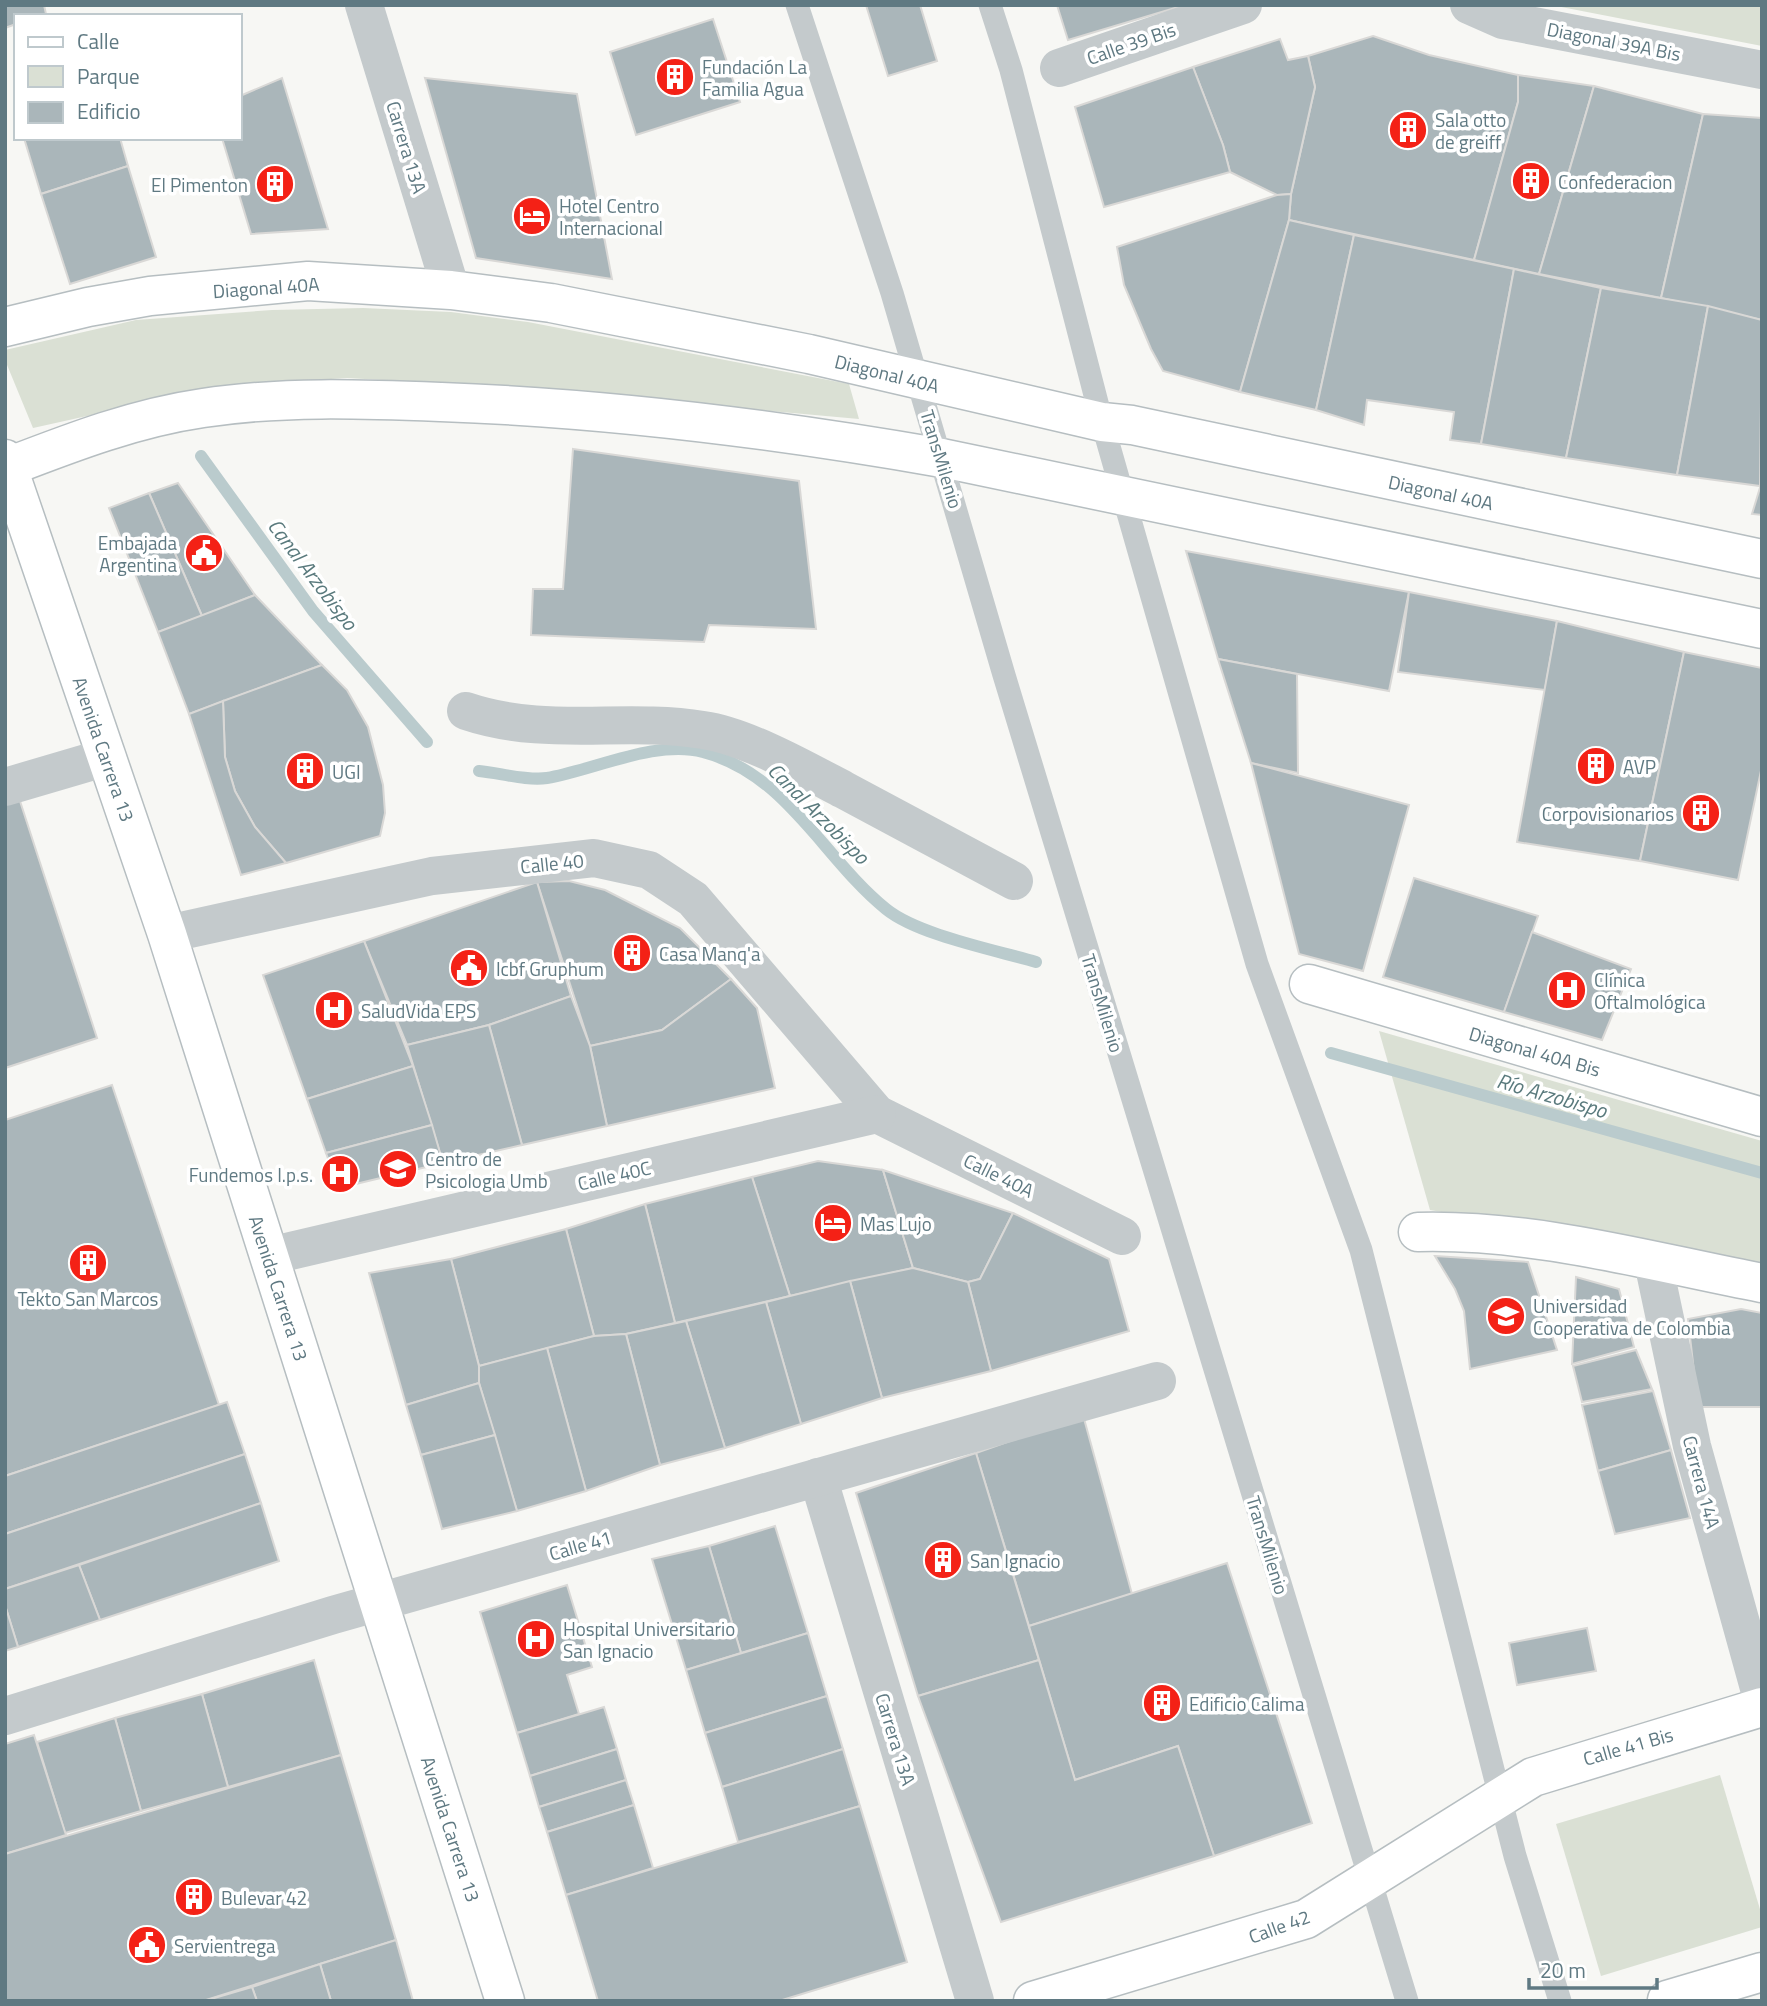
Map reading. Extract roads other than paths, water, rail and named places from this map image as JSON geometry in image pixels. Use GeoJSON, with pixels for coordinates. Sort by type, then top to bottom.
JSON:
{"type":"FeatureCollection","features":[{"type":"Feature","properties":{"kind":"street","name":"Carrera 13A"},"geometry":{"type":"LineString","coordinates":[[364,5],[451,289]]}},
{"type":"Feature","properties":{"kind":"street","name":"Calle 39 Bis"},"geometry":{"type":"LineString","coordinates":[[1059,68],[1243,5]]}},
{"type":"Feature","properties":{"kind":"street","name":"Diagonal 39A Bis"},"geometry":{"type":"LineString","coordinates":[[1469,5],[1503,20],[1762,71]]}},
{"type":"Feature","properties":{"kind":"street","name":"Diagonal 40A"},"geometry":{"type":"LineString","coordinates":[[5,327],[88,307],[150,296],[308,281],[451,289],[551,303],[883,370],[919,381],[1102,422],[1132,425],[1762,559]]}},
{"type":"Feature","properties":{"kind":"street"},"geometry":{"type":"LineString","coordinates":[[6,465],[123,425],[202,408],[331,398],[532,405],[797,435],[942,458],[1762,629]]}},
{"type":"Feature","properties":{"kind":"street","name":"Avenida Carrera 13"},"geometry":{"type":"LineString","coordinates":[[6,465],[167,934],[505,2001]]}},
{"type":"Feature","properties":{"kind":"street"},"geometry":{"type":"LineString","coordinates":[[466,711],[499,723],[527,726],[667,726],[706,730],[783,758],[1014,881]]}},
{"type":"Feature","properties":{"kind":"street"},"geometry":{"type":"LineString","coordinates":[[5,788],[107,757]]}},
{"type":"Feature","properties":{"kind":"street","name":"Calle 40"},"geometry":{"type":"LineString","coordinates":[[167,934],[432,876],[594,858],[649,870],[693,899],[877,1114]]}},
{"type":"Feature","properties":{"kind":"street","name":"Diagonal 40A Bis"},"geometry":{"type":"LineString","coordinates":[[1309,984],[1762,1117]]}},
{"type":"Feature","properties":{"kind":"street","name":"Calle 40A"},"geometry":{"type":"LineString","coordinates":[[877,1114],[1122,1236]]}},
{"type":"Feature","properties":{"kind":"street","name":"Calle 40C"},"geometry":{"type":"LineString","coordinates":[[269,1256],[877,1114]]}},
{"type":"Feature","properties":{"kind":"street"},"geometry":{"type":"LineString","coordinates":[[1419,1232],[1500,1233],[1551,1240],[1762,1283]]}},
{"type":"Feature","properties":{"kind":"street","name":"Carrera 14A"},"geometry":{"type":"LineString","coordinates":[[1653,1262],[1692,1446],[1762,1699]]}},
{"type":"Feature","properties":{"kind":"street","name":"Calle 41"},"geometry":{"type":"LineString","coordinates":[[5,1716],[379,1602],[1157,1381]]}},
{"type":"Feature","properties":{"kind":"street","name":"Carrera 13A"},"geometry":{"type":"LineString","coordinates":[[818,1477],[975,2001]]}},
{"type":"Feature","properties":{"kind":"street","name":"Calle 41 Bis"},"geometry":{"type":"LineString","coordinates":[[1499,1796],[1552,1769],[1762,1707]]}},
{"type":"Feature","properties":{"kind":"street","name":"Calle 42"},"geometry":{"type":"LineString","coordinates":[[1033,2001],[1278,1930],[1306,1919],[1499,1796]]}},
{"type":"Feature","properties":{"kind":"street"},"geometry":{"type":"LineString","coordinates":[[1668,2001],[1762,1972]]}},
{"type":"Feature","properties":{"kind":"lane","name":"TransMilenio"},"geometry":{"type":"LineString","coordinates":[[797,5],[919,381],[1004,676],[1407,2001]]}},
{"type":"Feature","properties":{"kind":"lane"},"geometry":{"type":"LineString","coordinates":[[990,5],[1011,70],[1102,422],[1257,964],[1361,1250],[1499,1796],[1560,2001]]}},
{"type":"Feature","properties":{"kind":"waterway","name":"Canal Arzobispo"},"geometry":{"type":"LineString","coordinates":[[201,456],[313,611],[427,742]]}},
{"type":"Feature","properties":{"kind":"waterway","name":"Canal Arzobispo"},"geometry":{"type":"LineString","coordinates":[[479,771],[539,779],[646,752],[666,749],[703,752],[732,763],[781,798],[863,889],[900,918],[937,934],[1036,962]]}},
{"type":"Feature","properties":{"kind":"waterway","name":"Río Arzobispo"},"geometry":{"type":"LineString","coordinates":[[1331,1053],[1762,1173]]}},
{"type":"Feature","properties":{"kind":"place","name":"Fundación La Familia Agua"},"geometry":{"type":"Point","coordinates":[675,77]}},
{"type":"Feature","properties":{"kind":"place","name":"Sala otto de greiff"},"geometry":{"type":"Point","coordinates":[1408,130]}},
{"type":"Feature","properties":{"kind":"place","name":"Confederacion"},"geometry":{"type":"Point","coordinates":[1531,181]}},
{"type":"Feature","properties":{"kind":"place","name":"El Pimenton"},"geometry":{"type":"Point","coordinates":[275,184]}},
{"type":"Feature","properties":{"kind":"place","name":"Hotel Centro Internacional"},"geometry":{"type":"Point","coordinates":[532,216]}},
{"type":"Feature","properties":{"kind":"place","name":"Embajada Argentina"},"geometry":{"type":"Point","coordinates":[204,553]}},
{"type":"Feature","properties":{"kind":"place","name":"AVP"},"geometry":{"type":"Point","coordinates":[1596,766]}},
{"type":"Feature","properties":{"kind":"place","name":"UGI"},"geometry":{"type":"Point","coordinates":[305,771]}},
{"type":"Feature","properties":{"kind":"place","name":"Corpovisionarios"},"geometry":{"type":"Point","coordinates":[1701,813]}},
{"type":"Feature","properties":{"kind":"place","name":"Casa Manq'a"},"geometry":{"type":"Point","coordinates":[632,953]}},
{"type":"Feature","properties":{"kind":"place","name":"Icbf Gruphum"},"geometry":{"type":"Point","coordinates":[469,968]}},
{"type":"Feature","properties":{"kind":"place","name":"Clínica Oftalmológica"},"geometry":{"type":"Point","coordinates":[1567,990]}},
{"type":"Feature","properties":{"kind":"place","name":"SaludVida EPS"},"geometry":{"type":"Point","coordinates":[334,1010]}},
{"type":"Feature","properties":{"kind":"place","name":"Centro de Psicologia Umb"},"geometry":{"type":"Point","coordinates":[398,1169]}},
{"type":"Feature","properties":{"kind":"place","name":"Fundemos I.p.s."},"geometry":{"type":"Point","coordinates":[340,1174]}},
{"type":"Feature","properties":{"kind":"place","name":"Mas Lujo"},"geometry":{"type":"Point","coordinates":[833,1223]}},
{"type":"Feature","properties":{"kind":"place","name":"Tekto San Marcos"},"geometry":{"type":"Point","coordinates":[88,1263]}},
{"type":"Feature","properties":{"kind":"place","name":"Universidad Cooperativa de Colombia"},"geometry":{"type":"Point","coordinates":[1506,1316]}},
{"type":"Feature","properties":{"kind":"place","name":"San Ignacio"},"geometry":{"type":"Point","coordinates":[943,1560]}},
{"type":"Feature","properties":{"kind":"place","name":"Hospital Universitario San Ignacio"},"geometry":{"type":"Point","coordinates":[536,1639]}},
{"type":"Feature","properties":{"kind":"place","name":"Edificio Calima"},"geometry":{"type":"Point","coordinates":[1162,1703]}},
{"type":"Feature","properties":{"kind":"place","name":"Bulevar 42"},"geometry":{"type":"Point","coordinates":[194,1897]}},
{"type":"Feature","properties":{"kind":"place","name":"Servientrega"},"geometry":{"type":"Point","coordinates":[147,1945]}}]}
